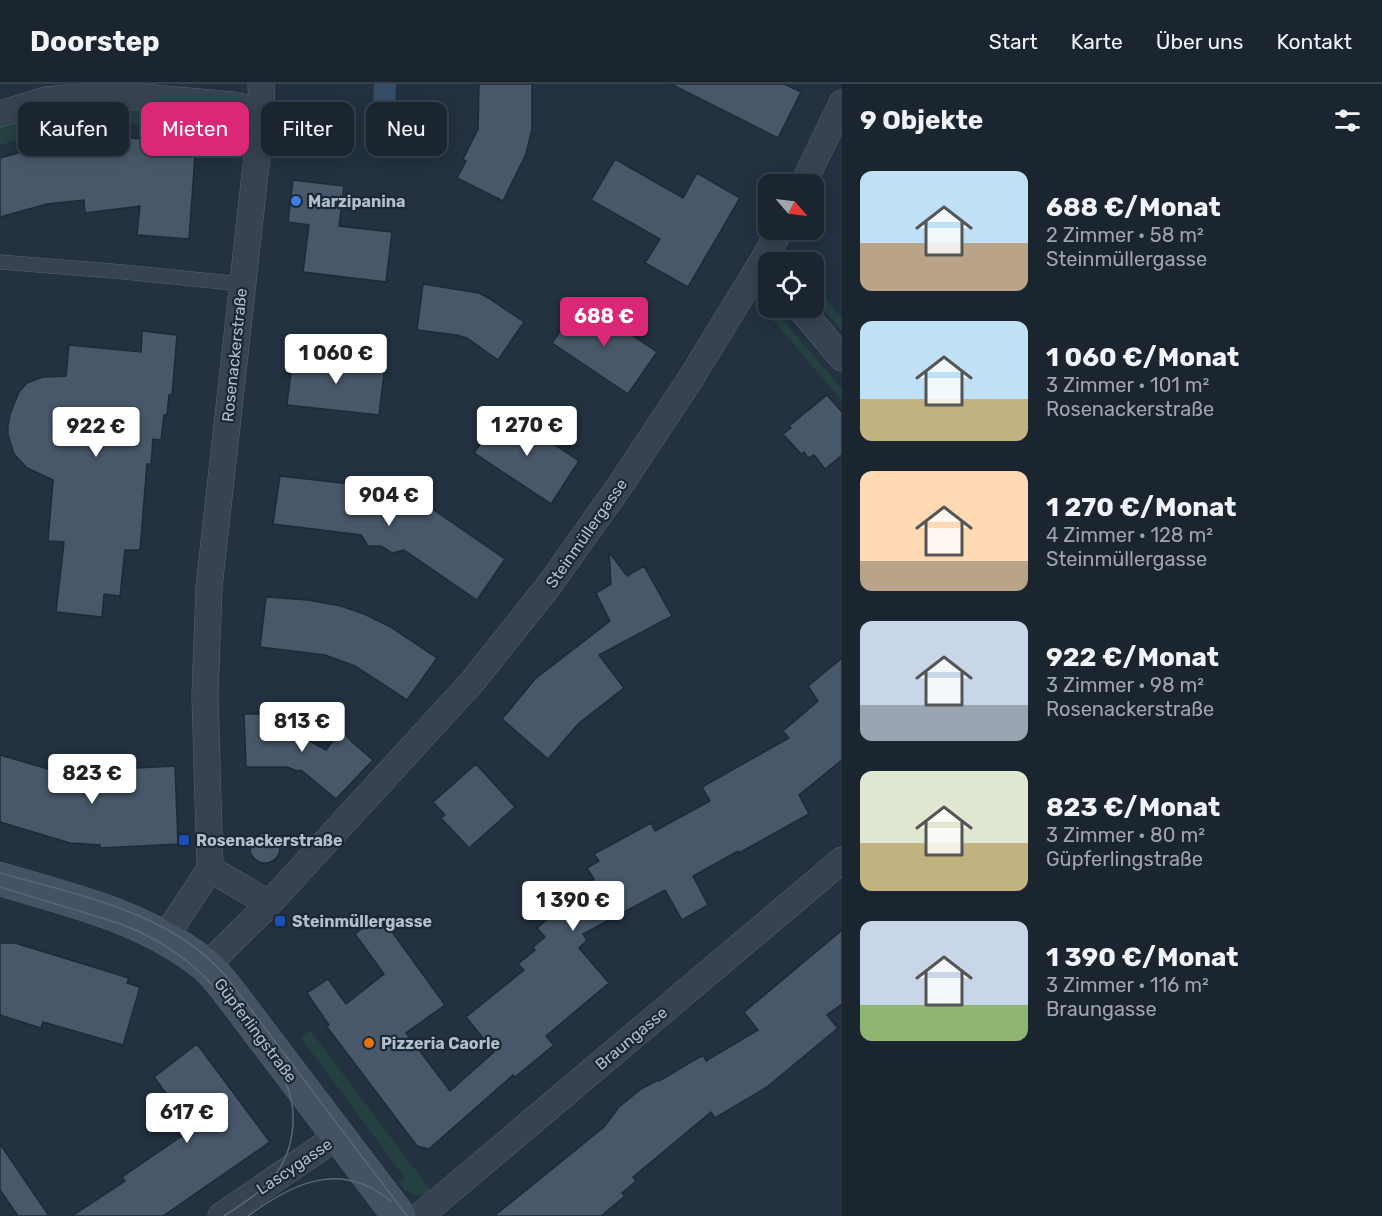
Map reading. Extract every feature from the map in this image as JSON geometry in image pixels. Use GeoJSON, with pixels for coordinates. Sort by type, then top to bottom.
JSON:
{"type":"FeatureCollection","features":[{"type":"Feature","properties":{"kind":"main road","name":"Güpferlingstraße"},"geometry":{"type":"LineString","coordinates":[[0,879],[115,913],[165,937],[206,966],[226,988],[399,1216]]}},
{"type":"Feature","properties":{"kind":"street","name":"Rosenackerstraße"},"geometry":{"type":"LineString","coordinates":[[261,84],[262,102]]}},
{"type":"Feature","properties":{"kind":"street"},"geometry":{"type":"LineString","coordinates":[[0,114],[46,100],[109,94],[233,105],[261,111]]}},
{"type":"Feature","properties":{"kind":"street"},"geometry":{"type":"LineString","coordinates":[[808,174],[842,103]]}},
{"type":"Feature","properties":{"kind":"street","name":"Rosenackerstraße"},"geometry":{"type":"LineString","coordinates":[[210,869],[205,696],[210,587],[261,120]]}},
{"type":"Feature","properties":{"kind":"street","name":"Steinmüllergasse"},"geometry":{"type":"LineString","coordinates":[[206,966],[268,903],[473,681],[550,584],[758,276]]}},
{"type":"Feature","properties":{"kind":"street"},"geometry":{"type":"LineString","coordinates":[[808,318],[842,358]]}},
{"type":"Feature","properties":{"kind":"street","name":"Braungasse"},"geometry":{"type":"LineString","coordinates":[[420,1216],[842,860]]}},
{"type":"Feature","properties":{"kind":"street"},"geometry":{"type":"LineString","coordinates":[[165,937],[210,869],[268,903]]}},
{"type":"Feature","properties":{"kind":"street","name":"Lascygasse"},"geometry":{"type":"LineString","coordinates":[[221,1216],[338,1136]]}},
{"type":"Feature","properties":{"kind":"lane"},"geometry":{"type":"LineString","coordinates":[[0,262],[242,284]]}},
{"type":"Feature","properties":{"kind":"green space"},"geometry":{"type":"Polygon","coordinates":[[[129,109],[141,110],[141,126],[129,124],[129,109]]]}},
{"type":"Feature","properties":{"kind":"green space"},"geometry":{"type":"Polygon","coordinates":[[[18,123],[18,140],[0,145],[0,128],[18,123]]]}},
{"type":"Feature","properties":{"kind":"green space"},"geometry":{"type":"Polygon","coordinates":[[[824,297],[842,318],[842,331],[824,310],[824,297]]]}},
{"type":"Feature","properties":{"kind":"green space"},"geometry":{"type":"Polygon","coordinates":[[[771,318],[782,318],[842,389],[842,401],[771,318]]]}},
{"type":"Feature","properties":{"kind":"green space"},"geometry":{"type":"Polygon","coordinates":[[[310,1030],[432,1192],[414,1195],[399,1183],[405,1178],[301,1038],[310,1030]]]}},
{"type":"Feature","properties":{"kind":"water"},"geometry":{"type":"Polygon","coordinates":[[[374,84],[396,84],[395,102],[373,102],[374,84]]]}},
{"type":"Feature","properties":{"kind":"building"},"geometry":{"type":"Polygon","coordinates":[[[479,84],[532,84],[532,129],[526,154],[503,201],[457,178],[466,161],[463,159],[478,129],[479,84]]]}},
{"type":"Feature","properties":{"kind":"building"},"geometry":{"type":"Polygon","coordinates":[[[671,84],[784,84],[801,92],[778,138],[671,84]]]}},
{"type":"Feature","properties":{"kind":"building"},"geometry":{"type":"Polygon","coordinates":[[[129,138],[141,139],[141,156],[195,156],[189,239],[137,235],[140,206],[85,213],[84,200],[47,204],[0,217],[0,158],[18,153],[18,156],[129,156],[129,138]]]}},
{"type":"Feature","properties":{"kind":"building"},"geometry":{"type":"Polygon","coordinates":[[[615,159],[683,198],[697,173],[740,198],[688,287],[645,263],[660,239],[591,200],[615,159]]]}},
{"type":"Feature","properties":{"kind":"building"},"geometry":{"type":"Polygon","coordinates":[[[293,180],[344,186],[339,226],[392,232],[386,282],[303,272],[309,225],[288,222],[293,180]]]}},
{"type":"Feature","properties":{"kind":"building"},"geometry":{"type":"Polygon","coordinates":[[[423,284],[479,293],[524,322],[498,360],[467,338],[417,330],[423,284]]]}},
{"type":"Feature","properties":{"kind":"building"},"geometry":{"type":"Polygon","coordinates":[[[581,301],[657,352],[628,394],[552,343],[581,301]]]}},
{"type":"Feature","properties":{"kind":"building"},"geometry":{"type":"Polygon","coordinates":[[[142,331],[177,335],[172,395],[169,395],[167,415],[164,415],[161,440],[153,439],[151,464],[147,464],[140,550],[125,550],[120,596],[104,594],[102,617],[56,612],[64,542],[48,541],[53,480],[27,468],[14,454],[8,435],[10,414],[19,392],[27,383],[43,377],[66,376],[69,345],[141,352],[142,331]]]}},
{"type":"Feature","properties":{"kind":"building"},"geometry":{"type":"Polygon","coordinates":[[[293,355],[385,365],[379,415],[287,405],[293,355]]]}},
{"type":"Feature","properties":{"kind":"building"},"geometry":{"type":"Polygon","coordinates":[[[827,395],[842,412],[842,455],[825,469],[814,455],[808,458],[804,452],[801,454],[783,434],[791,428],[789,426],[827,395]]]}},
{"type":"Feature","properties":{"kind":"building"},"geometry":{"type":"Polygon","coordinates":[[[503,410],[579,461],[551,504],[474,453],[503,410]]]}},
{"type":"Feature","properties":{"kind":"building"},"geometry":{"type":"Polygon","coordinates":[[[280,476],[368,486],[379,485],[382,489],[419,503],[425,502],[505,559],[477,600],[404,550],[392,553],[381,546],[368,546],[361,535],[273,524],[280,476]]]}},
{"type":"Feature","properties":{"kind":"building"},"geometry":{"type":"Polygon","coordinates":[[[609,552],[627,576],[644,566],[672,616],[599,655],[624,688],[579,723],[548,759],[502,719],[535,679],[610,621],[596,593],[611,584],[609,552]]]}},
{"type":"Feature","properties":{"kind":"building"},"geometry":{"type":"Polygon","coordinates":[[[266,597],[308,600],[341,606],[364,614],[389,626],[437,658],[407,700],[355,666],[325,655],[260,647],[266,597]]]}},
{"type":"Feature","properties":{"kind":"building"},"geometry":{"type":"Polygon","coordinates":[[[842,658],[842,760],[799,795],[809,814],[693,876],[708,905],[682,920],[665,890],[583,934],[587,940],[579,948],[609,983],[546,1036],[554,1045],[515,1077],[513,1075],[429,1149],[417,1146],[327,1027],[329,1025],[307,993],[328,979],[346,1004],[384,974],[355,934],[380,915],[445,1005],[406,1033],[450,1091],[494,1052],[466,1017],[524,970],[518,964],[535,950],[533,947],[545,937],[537,928],[594,879],[587,868],[599,861],[594,854],[651,823],[655,831],[710,801],[702,787],[789,738],[783,731],[818,701],[808,686],[842,658]]]}},
{"type":"Feature","properties":{"kind":"building"},"geometry":{"type":"Polygon","coordinates":[[[289,707],[285,735],[308,740],[326,750],[341,730],[373,760],[336,799],[301,770],[297,771],[287,767],[246,767],[244,714],[270,714],[289,707]]]}},
{"type":"Feature","properties":{"kind":"building"},"geometry":{"type":"Polygon","coordinates":[[[0,755],[96,783],[96,770],[175,766],[178,844],[100,848],[100,845],[70,843],[0,822],[0,755]]]}},
{"type":"Feature","properties":{"kind":"building"},"geometry":{"type":"Polygon","coordinates":[[[476,764],[515,807],[469,848],[441,818],[445,815],[433,802],[476,764]]]}},
{"type":"Feature","properties":{"kind":"building"},"geometry":{"type":"Polygon","coordinates":[[[265,833],[276,837],[280,848],[276,859],[265,863],[254,859],[250,848],[254,837],[265,833]]]}},
{"type":"Feature","properties":{"kind":"building"},"geometry":{"type":"Polygon","coordinates":[[[842,930],[842,1004],[827,1015],[838,1028],[767,1087],[715,1118],[711,1112],[633,1177],[636,1181],[622,1193],[625,1196],[601,1216],[494,1216],[604,1127],[619,1107],[641,1089],[703,1055],[706,1061],[758,1030],[744,1012],[842,930]]]}},
{"type":"Feature","properties":{"kind":"building"},"geometry":{"type":"Polygon","coordinates":[[[0,943],[15,943],[129,978],[127,983],[140,987],[123,1045],[43,1022],[41,1028],[0,1015],[0,943]]]}},
{"type":"Feature","properties":{"kind":"building"},"geometry":{"type":"Polygon","coordinates":[[[197,1044],[270,1142],[163,1216],[72,1216],[125,1181],[122,1177],[192,1129],[154,1077],[197,1044]]]}},
{"type":"Feature","properties":{"kind":"building"},"geometry":{"type":"Polygon","coordinates":[[[0,1144],[49,1216],[18,1216],[0,1190],[0,1144]]]}},
{"type":"Feature","properties":{"kind":"tram line"},"geometry":{"type":"LineString","coordinates":[[0,873],[120,908],[149,920],[201,952],[224,974],[407,1216]]}},
{"type":"Feature","properties":{"kind":"tram line"},"geometry":{"type":"LineString","coordinates":[[0,887],[118,923],[176,953],[192,965],[221,994],[277,1067],[290,1094],[292,1107],[292,1135],[289,1148],[277,1173],[268,1183],[253,1197],[224,1216]]}},
{"type":"Feature","properties":{"kind":"tram line"},"geometry":{"type":"LineString","coordinates":[[248,1216],[283,1194],[318,1180],[354,1181],[372,1188],[391,1201]]}},
{"type":"Feature","properties":{"kind":"place","name":"Marzipanina"},"geometry":{"type":"Point","coordinates":[296,201]}},
{"type":"Feature","properties":{"kind":"place","name":"Rosenackerstraße"},"geometry":{"type":"Point","coordinates":[184,840]}},
{"type":"Feature","properties":{"kind":"place","name":"Steinmüllergasse"},"geometry":{"type":"Point","coordinates":[280,921]}},
{"type":"Feature","properties":{"kind":"place","name":"Pizzeria Caorle"},"geometry":{"type":"Point","coordinates":[369,1043]}}]}
